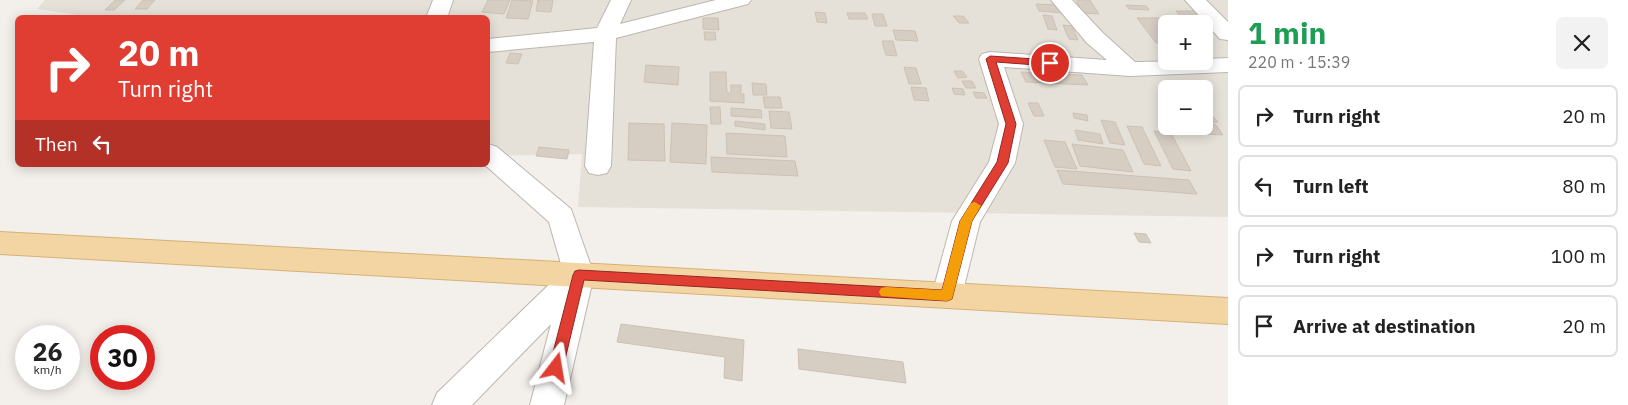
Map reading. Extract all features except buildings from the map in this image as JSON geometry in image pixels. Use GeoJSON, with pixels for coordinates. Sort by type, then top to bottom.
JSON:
{"type":"FeatureCollection","features":[{"type":"Feature","properties":{"kind":"main road"},"geometry":{"type":"LineString","coordinates":[[0,243],[1228,311]]}},
{"type":"Feature","properties":{"kind":"street"},"geometry":{"type":"LineString","coordinates":[[437,15],[443,0]]}},
{"type":"Feature","properties":{"kind":"street"},"geometry":{"type":"LineString","coordinates":[[598,166],[605,34],[621,0]]}},
{"type":"Feature","properties":{"kind":"street"},"geometry":{"type":"LineString","coordinates":[[490,44],[605,34],[740,0]]}},
{"type":"Feature","properties":{"kind":"street"},"geometry":{"type":"LineString","coordinates":[[1061,0],[1095,38],[1130,69]]}},
{"type":"Feature","properties":{"kind":"street"},"geometry":{"type":"LineString","coordinates":[[1196,0],[1228,34]]}},
{"type":"Feature","properties":{"kind":"street"},"geometry":{"type":"LineString","coordinates":[[947,295],[966,221],[1002,163],[1011,124],[990,59],[1130,69],[1228,65]]}},
{"type":"Feature","properties":{"kind":"street"},"geometry":{"type":"LineString","coordinates":[[490,155],[561,217],[579,275],[547,405]]}},
{"type":"Feature","properties":{"kind":"street"},"geometry":{"type":"LineString","coordinates":[[449,405],[579,275]]}},
{"type":"Feature","properties":{"kind":"shaded area"},"geometry":{"type":"Polygon","coordinates":[[[45,0],[1228,0],[1228,217],[578,207],[582,154],[490,156],[490,15],[80,15],[37,9],[45,0]]]}},
{"type":"Feature","properties":{"kind":"slow traffic"},"geometry":{"type":"LineString","coordinates":[[886,292],[947,295],[966,221],[975,206]]}},
{"type":"Feature","properties":{"kind":"route"},"geometry":{"type":"LineString","coordinates":[[556,368],[579,275],[947,295],[966,221],[1002,163],[1011,124],[990,59],[1050,63]]}}]}
